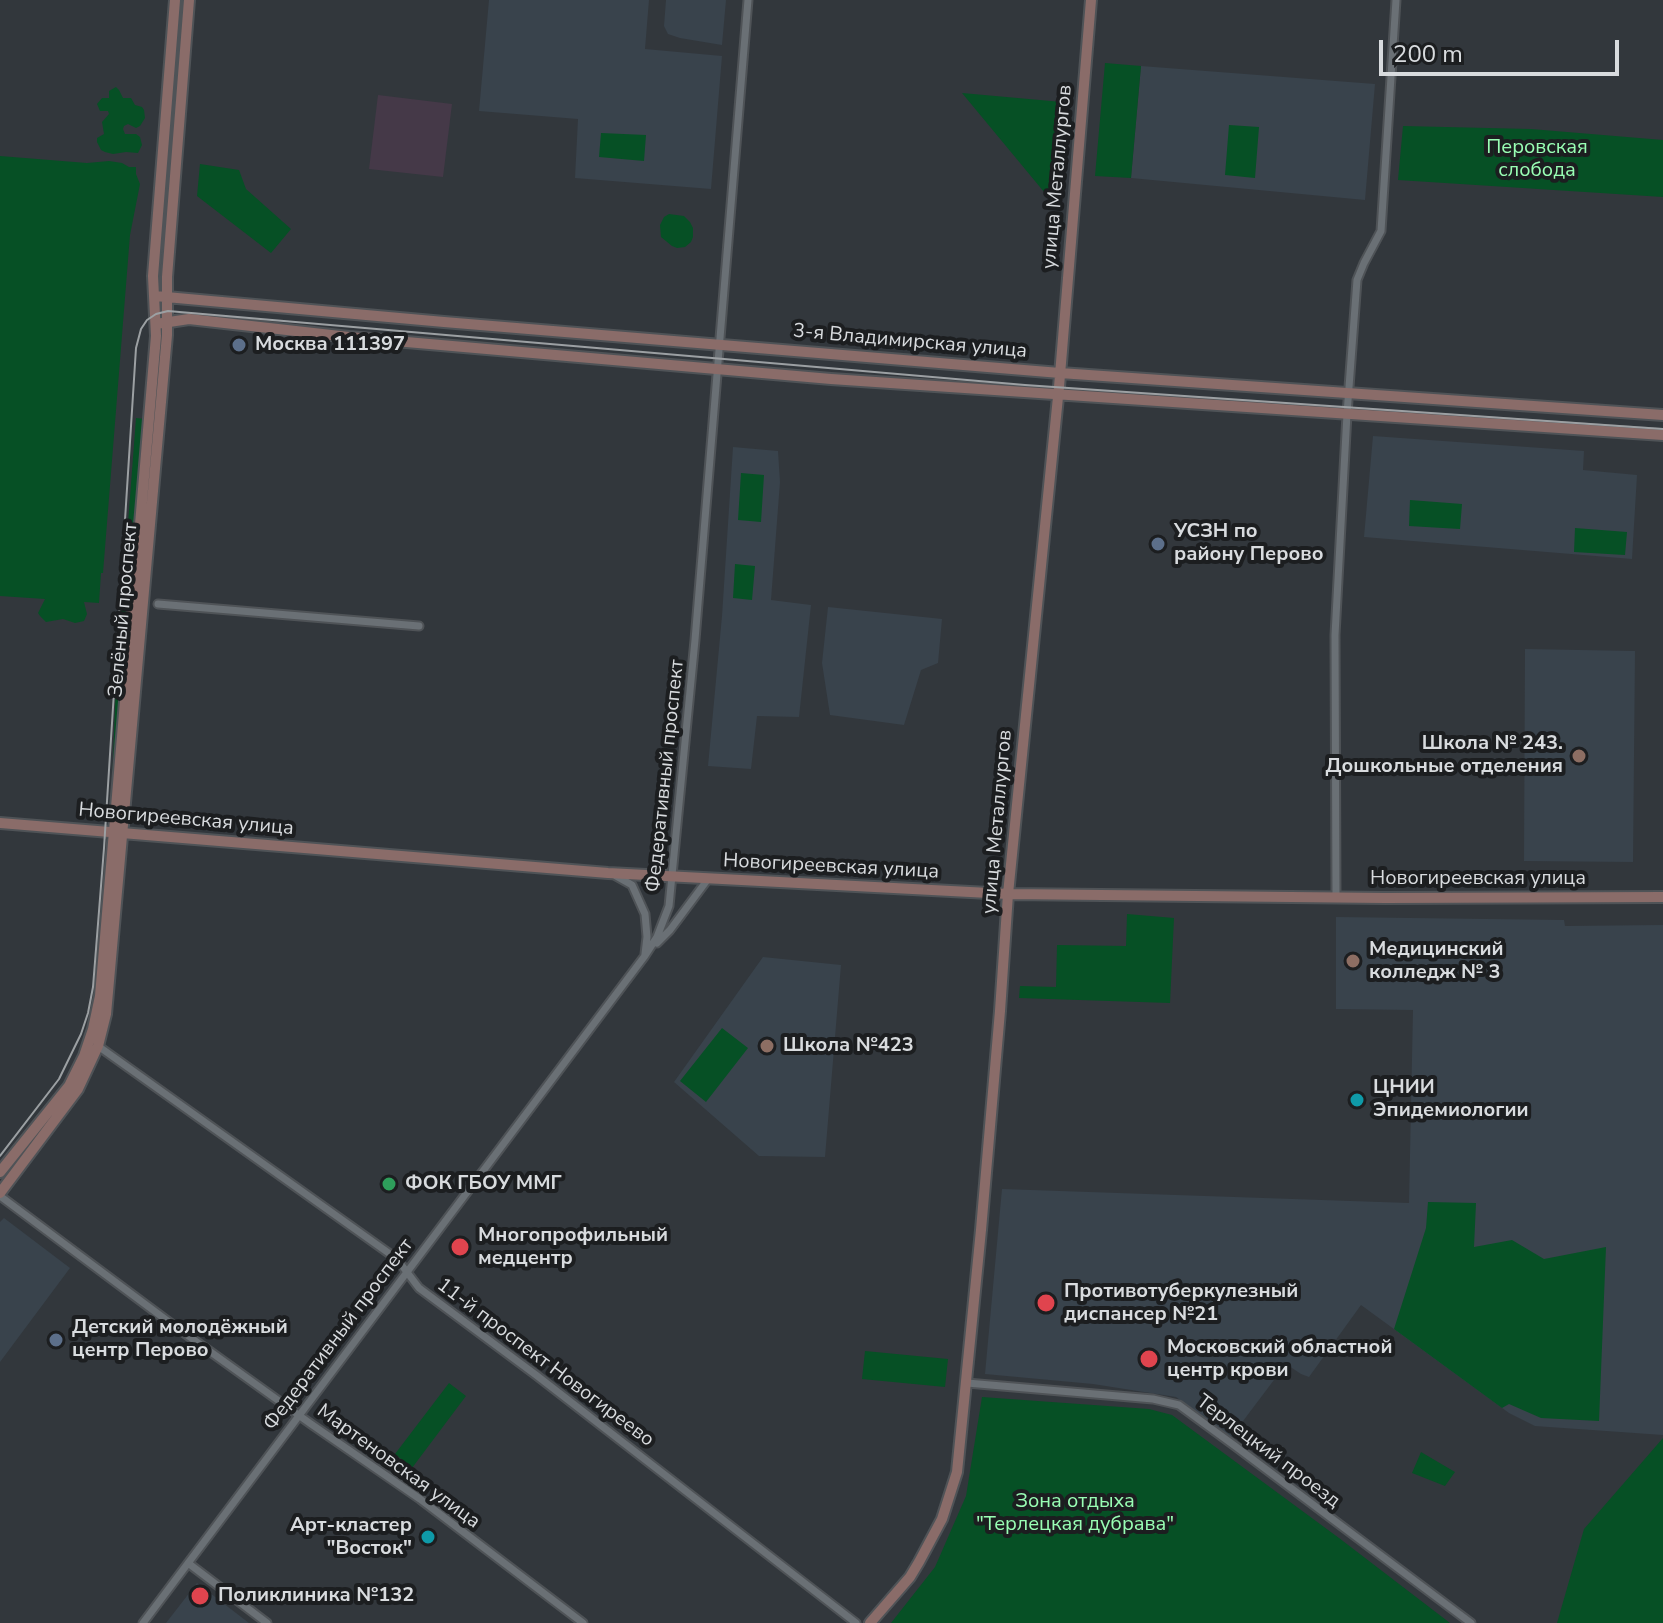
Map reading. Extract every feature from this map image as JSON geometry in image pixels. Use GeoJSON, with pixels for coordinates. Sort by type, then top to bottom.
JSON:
{"type":"FeatureCollection","features":[{"type":"Feature","properties":{"kind":"street","name":"Зелёный проспект"},"geometry":{"type":"LineString","coordinates":[[162,323],[153,276],[175,0]]}},
{"type":"Feature","properties":{"kind":"street","name":"Зелёный проспект"},"geometry":{"type":"LineString","coordinates":[[0,1172],[69,1086],[84,1056],[100,996],[118,832],[162,323],[167,296],[189,0]]}},
{"type":"Feature","properties":{"kind":"street","name":"Федеративный проспект"},"geometry":{"type":"LineString","coordinates":[[143,1623],[644,957],[657,937],[669,906],[695,649],[748,0]]}},
{"type":"Feature","properties":{"kind":"street","name":"улица Металлургов"},"geometry":{"type":"LineString","coordinates":[[870,1623],[910,1577],[931,1541],[949,1501],[957,1472],[1008,894],[1060,373],[1091,0]]}},
{"type":"Feature","properties":{"kind":"street"},"geometry":{"type":"LineString","coordinates":[[1336,897],[1335,635],[1347,414],[1357,280],[1381,231],[1396,0]]}},
{"type":"Feature","properties":{"kind":"street","name":"3-я Владимирская улица"},"geometry":{"type":"LineString","coordinates":[[155,296],[1060,373],[1663,415]]}},
{"type":"Feature","properties":{"kind":"street","name":"3-я Владимирская улица"},"geometry":{"type":"LineString","coordinates":[[162,323],[189,319],[349,337],[890,384],[1663,435]]}},
{"type":"Feature","properties":{"kind":"street"},"geometry":{"type":"LineString","coordinates":[[158,604],[419,626]]}},
{"type":"Feature","properties":{"kind":"street","name":"Новогиреевская улица"},"geometry":{"type":"LineString","coordinates":[[0,823],[608,873],[1008,894],[1663,897]]}},
{"type":"Feature","properties":{"kind":"street","name":"Зелёный проспект"},"geometry":{"type":"LineString","coordinates":[[0,1194],[78,1089],[98,1046],[110,989],[118,832]]}},
{"type":"Feature","properties":{"kind":"street"},"geometry":{"type":"LineString","coordinates":[[608,873],[632,885],[639,899],[645,914],[647,937],[644,957]]}},
{"type":"Feature","properties":{"kind":"street"},"geometry":{"type":"LineString","coordinates":[[644,957],[670,930],[708,879]]}},
{"type":"Feature","properties":{"kind":"street","name":"11-й проспект Новогиреево"},"geometry":{"type":"LineString","coordinates":[[98,1046],[397,1259],[419,1288],[856,1623]]}},
{"type":"Feature","properties":{"kind":"street","name":"Мартеновская улица"},"geometry":{"type":"LineString","coordinates":[[0,1194],[169,1322],[420,1499],[583,1623]]}},
{"type":"Feature","properties":{"kind":"street","name":"Терлецкий проезд"},"geometry":{"type":"LineString","coordinates":[[967,1383],[1153,1399],[1179,1405],[1471,1623]]}},
{"type":"Feature","properties":{"kind":"street"},"geometry":{"type":"LineString","coordinates":[[188,1563],[267,1623]]}},
{"type":"Feature","properties":{"kind":"shaded area"},"geometry":{"type":"Polygon","coordinates":[[[489,0],[649,0],[645,49],[722,56],[711,189],[575,178],[578,119],[479,111],[489,0]]]}},
{"type":"Feature","properties":{"kind":"shaded area"},"geometry":{"type":"Polygon","coordinates":[[[666,0],[726,0],[722,45],[668,34],[664,26],[666,0]]]}},
{"type":"Feature","properties":{"kind":"shaded area"},"geometry":{"type":"Polygon","coordinates":[[[1141,66],[1375,84],[1365,200],[1131,178],[1141,66]]]}},
{"type":"Feature","properties":{"kind":"shaded area"},"geometry":{"type":"Polygon","coordinates":[[[378,95],[452,104],[443,177],[369,169],[378,95]]]}},
{"type":"Feature","properties":{"kind":"shaded area"},"geometry":{"type":"Polygon","coordinates":[[[1373,436],[1584,451],[1583,470],[1637,475],[1632,559],[1364,537],[1373,436]]]}},
{"type":"Feature","properties":{"kind":"shaded area"},"geometry":{"type":"Polygon","coordinates":[[[733,447],[778,451],[780,482],[771,600],[811,605],[799,717],[757,716],[751,769],[708,766],[733,447]]]}},
{"type":"Feature","properties":{"kind":"shaded area"},"geometry":{"type":"Polygon","coordinates":[[[828,607],[942,619],[938,663],[921,670],[904,725],[830,715],[822,663],[828,607]]]}},
{"type":"Feature","properties":{"kind":"shaded area","name":"Школа № 243. Дошкольные отделения"},"geometry":{"type":"Polygon","coordinates":[[[1525,649],[1635,651],[1633,862],[1524,861],[1525,649]]]}},
{"type":"Feature","properties":{"kind":"shaded area"},"geometry":{"type":"Polygon","coordinates":[[[1336,917],[1564,920],[1565,926],[1663,925],[1663,1435],[1535,1426],[1509,1413],[1361,1305],[1309,1377],[1286,1364],[1231,1437],[1176,1397],[1093,1384],[985,1374],[1002,1189],[1409,1203],[1413,1010],[1336,1009],[1336,917]]]}},
{"type":"Feature","properties":{"kind":"shaded area","name":"Школа №423"},"geometry":{"type":"Polygon","coordinates":[[[763,957],[841,965],[825,1157],[759,1156],[674,1082],[763,957]]]}},
{"type":"Feature","properties":{"kind":"shaded area"},"geometry":{"type":"Polygon","coordinates":[[[4,1218],[70,1268],[0,1362],[0,1222],[4,1218]]]}},
{"type":"Feature","properties":{"kind":"shaded area","name":"Поликлиника №132"},"geometry":{"type":"Polygon","coordinates":[[[197,1583],[249,1623],[166,1623],[197,1583]]]}},
{"type":"Feature","properties":{"kind":"green space"},"geometry":{"type":"Polygon","coordinates":[[[1105,63],[1141,66],[1131,178],[1095,176],[1105,63]]]}},
{"type":"Feature","properties":{"kind":"green space"},"geometry":{"type":"Polygon","coordinates":[[[116,87],[123,98],[131,98],[135,105],[144,110],[145,118],[140,126],[136,128],[128,124],[123,129],[125,134],[140,137],[142,145],[138,153],[105,152],[97,142],[97,138],[104,134],[102,122],[109,114],[108,111],[100,111],[97,104],[102,98],[109,98],[109,91],[116,87]]]}},
{"type":"Feature","properties":{"kind":"green space"},"geometry":{"type":"Polygon","coordinates":[[[962,93],[1062,102],[1054,204],[962,93]]]}},
{"type":"Feature","properties":{"kind":"green space"},"geometry":{"type":"Polygon","coordinates":[[[1229,125],[1259,127],[1255,178],[1225,175],[1229,125]]]}},
{"type":"Feature","properties":{"kind":"green space","name":"Перовская слобода"},"geometry":{"type":"Polygon","coordinates":[[[1403,126],[1531,129],[1663,140],[1663,197],[1398,180],[1403,126]]]}},
{"type":"Feature","properties":{"kind":"green space"},"geometry":{"type":"Polygon","coordinates":[[[601,133],[646,135],[644,161],[599,157],[601,133]]]}},
{"type":"Feature","properties":{"kind":"green space"},"geometry":{"type":"Polygon","coordinates":[[[0,156],[122,163],[136,167],[140,184],[130,235],[99,603],[84,602],[87,614],[84,621],[75,623],[63,619],[46,622],[38,613],[45,599],[0,596],[0,156]]]}},
{"type":"Feature","properties":{"kind":"green space"},"geometry":{"type":"Polygon","coordinates":[[[200,164],[239,170],[246,189],[291,229],[271,253],[197,196],[200,164]]]}},
{"type":"Feature","properties":{"kind":"green space"},"geometry":{"type":"Polygon","coordinates":[[[669,214],[684,216],[693,228],[691,242],[685,247],[672,246],[661,237],[660,225],[669,214]]]}},
{"type":"Feature","properties":{"kind":"green space"},"geometry":{"type":"Polygon","coordinates":[[[136,418],[145,419],[111,812],[116,682],[136,418]]]}},
{"type":"Feature","properties":{"kind":"green space"},"geometry":{"type":"Polygon","coordinates":[[[741,473],[764,475],[761,522],[738,520],[741,473]]]}},
{"type":"Feature","properties":{"kind":"green space"},"geometry":{"type":"Polygon","coordinates":[[[1410,500],[1462,504],[1460,529],[1409,526],[1410,500]]]}},
{"type":"Feature","properties":{"kind":"green space"},"geometry":{"type":"Polygon","coordinates":[[[1575,528],[1627,532],[1625,555],[1574,552],[1575,528]]]}},
{"type":"Feature","properties":{"kind":"green space"},"geometry":{"type":"Polygon","coordinates":[[[735,564],[755,566],[752,600],[733,598],[735,564]]]}},
{"type":"Feature","properties":{"kind":"green space"},"geometry":{"type":"Polygon","coordinates":[[[1127,914],[1174,918],[1170,1003],[1019,998],[1020,986],[1056,987],[1057,945],[1126,946],[1127,914]]]}},
{"type":"Feature","properties":{"kind":"green space"},"geometry":{"type":"Polygon","coordinates":[[[722,1028],[748,1048],[706,1102],[680,1081],[722,1028]]]}},
{"type":"Feature","properties":{"kind":"green space"},"geometry":{"type":"Polygon","coordinates":[[[1428,1202],[1476,1203],[1474,1247],[1512,1240],[1544,1259],[1606,1247],[1599,1421],[1541,1418],[1509,1404],[1502,1408],[1394,1329],[1426,1228],[1428,1202]]]}},
{"type":"Feature","properties":{"kind":"green space"},"geometry":{"type":"Polygon","coordinates":[[[865,1351],[948,1359],[945,1387],[862,1379],[865,1351]]]}},
{"type":"Feature","properties":{"kind":"green space"},"geometry":{"type":"Polygon","coordinates":[[[449,1383],[466,1396],[412,1468],[395,1454],[449,1383]]]}},
{"type":"Feature","properties":{"kind":"green space","name":"Зона отдыха \"Терлецкая дубрава\""},"geometry":{"type":"Polygon","coordinates":[[[982,1397],[1149,1409],[1172,1415],[1450,1623],[891,1623],[935,1567],[966,1496],[982,1397]]]}},
{"type":"Feature","properties":{"kind":"green space"},"geometry":{"type":"Polygon","coordinates":[[[1663,1438],[1663,1623],[1557,1623],[1584,1529],[1663,1438]]]}},
{"type":"Feature","properties":{"kind":"green space"},"geometry":{"type":"Polygon","coordinates":[[[1421,1452],[1455,1472],[1445,1486],[1412,1473],[1421,1452]]]}},
{"type":"Feature","properties":{"kind":"tram line"},"geometry":{"type":"LineString","coordinates":[[0,1156],[59,1079],[81,1034],[93,987],[136,348],[141,329],[156,314],[168,311],[1025,385],[1663,429]]}},
{"type":"Feature","properties":{"kind":"place","name":"Москва 111397"},"geometry":{"type":"Point","coordinates":[239,345]}},
{"type":"Feature","properties":{"kind":"place","name":"УСЗН по району Перово"},"geometry":{"type":"Point","coordinates":[1158,544]}},
{"type":"Feature","properties":{"kind":"place","name":"Школа № 243. Дошкольные отделения"},"geometry":{"type":"Point","coordinates":[1579,756]}},
{"type":"Feature","properties":{"kind":"place","name":"Медицинский колледж № 3"},"geometry":{"type":"Point","coordinates":[1353,961]}},
{"type":"Feature","properties":{"kind":"place","name":"Школа №423"},"geometry":{"type":"Point","coordinates":[767,1046]}},
{"type":"Feature","properties":{"kind":"place","name":"ЦНИИ Эпидемиологии"},"geometry":{"type":"Point","coordinates":[1357,1100]}},
{"type":"Feature","properties":{"kind":"place","name":"ФОК ГБОУ ММГ"},"geometry":{"type":"Point","coordinates":[389,1184]}},
{"type":"Feature","properties":{"kind":"place","name":"Многопрофильный медцентр"},"geometry":{"type":"Point","coordinates":[460,1247]}},
{"type":"Feature","properties":{"kind":"place","name":"Противотуберкулезный диспансер №21"},"geometry":{"type":"Point","coordinates":[1046,1303]}},
{"type":"Feature","properties":{"kind":"place","name":"Детский молодёжный центр Перово"},"geometry":{"type":"Point","coordinates":[56,1340]}},
{"type":"Feature","properties":{"kind":"place","name":"Московский областной центр крови"},"geometry":{"type":"Point","coordinates":[1149,1359]}},
{"type":"Feature","properties":{"kind":"place","name":"Арт-кластер \"Восток\""},"geometry":{"type":"Point","coordinates":[428,1537]}},
{"type":"Feature","properties":{"kind":"place","name":"Поликлиника №132"},"geometry":{"type":"Point","coordinates":[200,1596]}}]}
